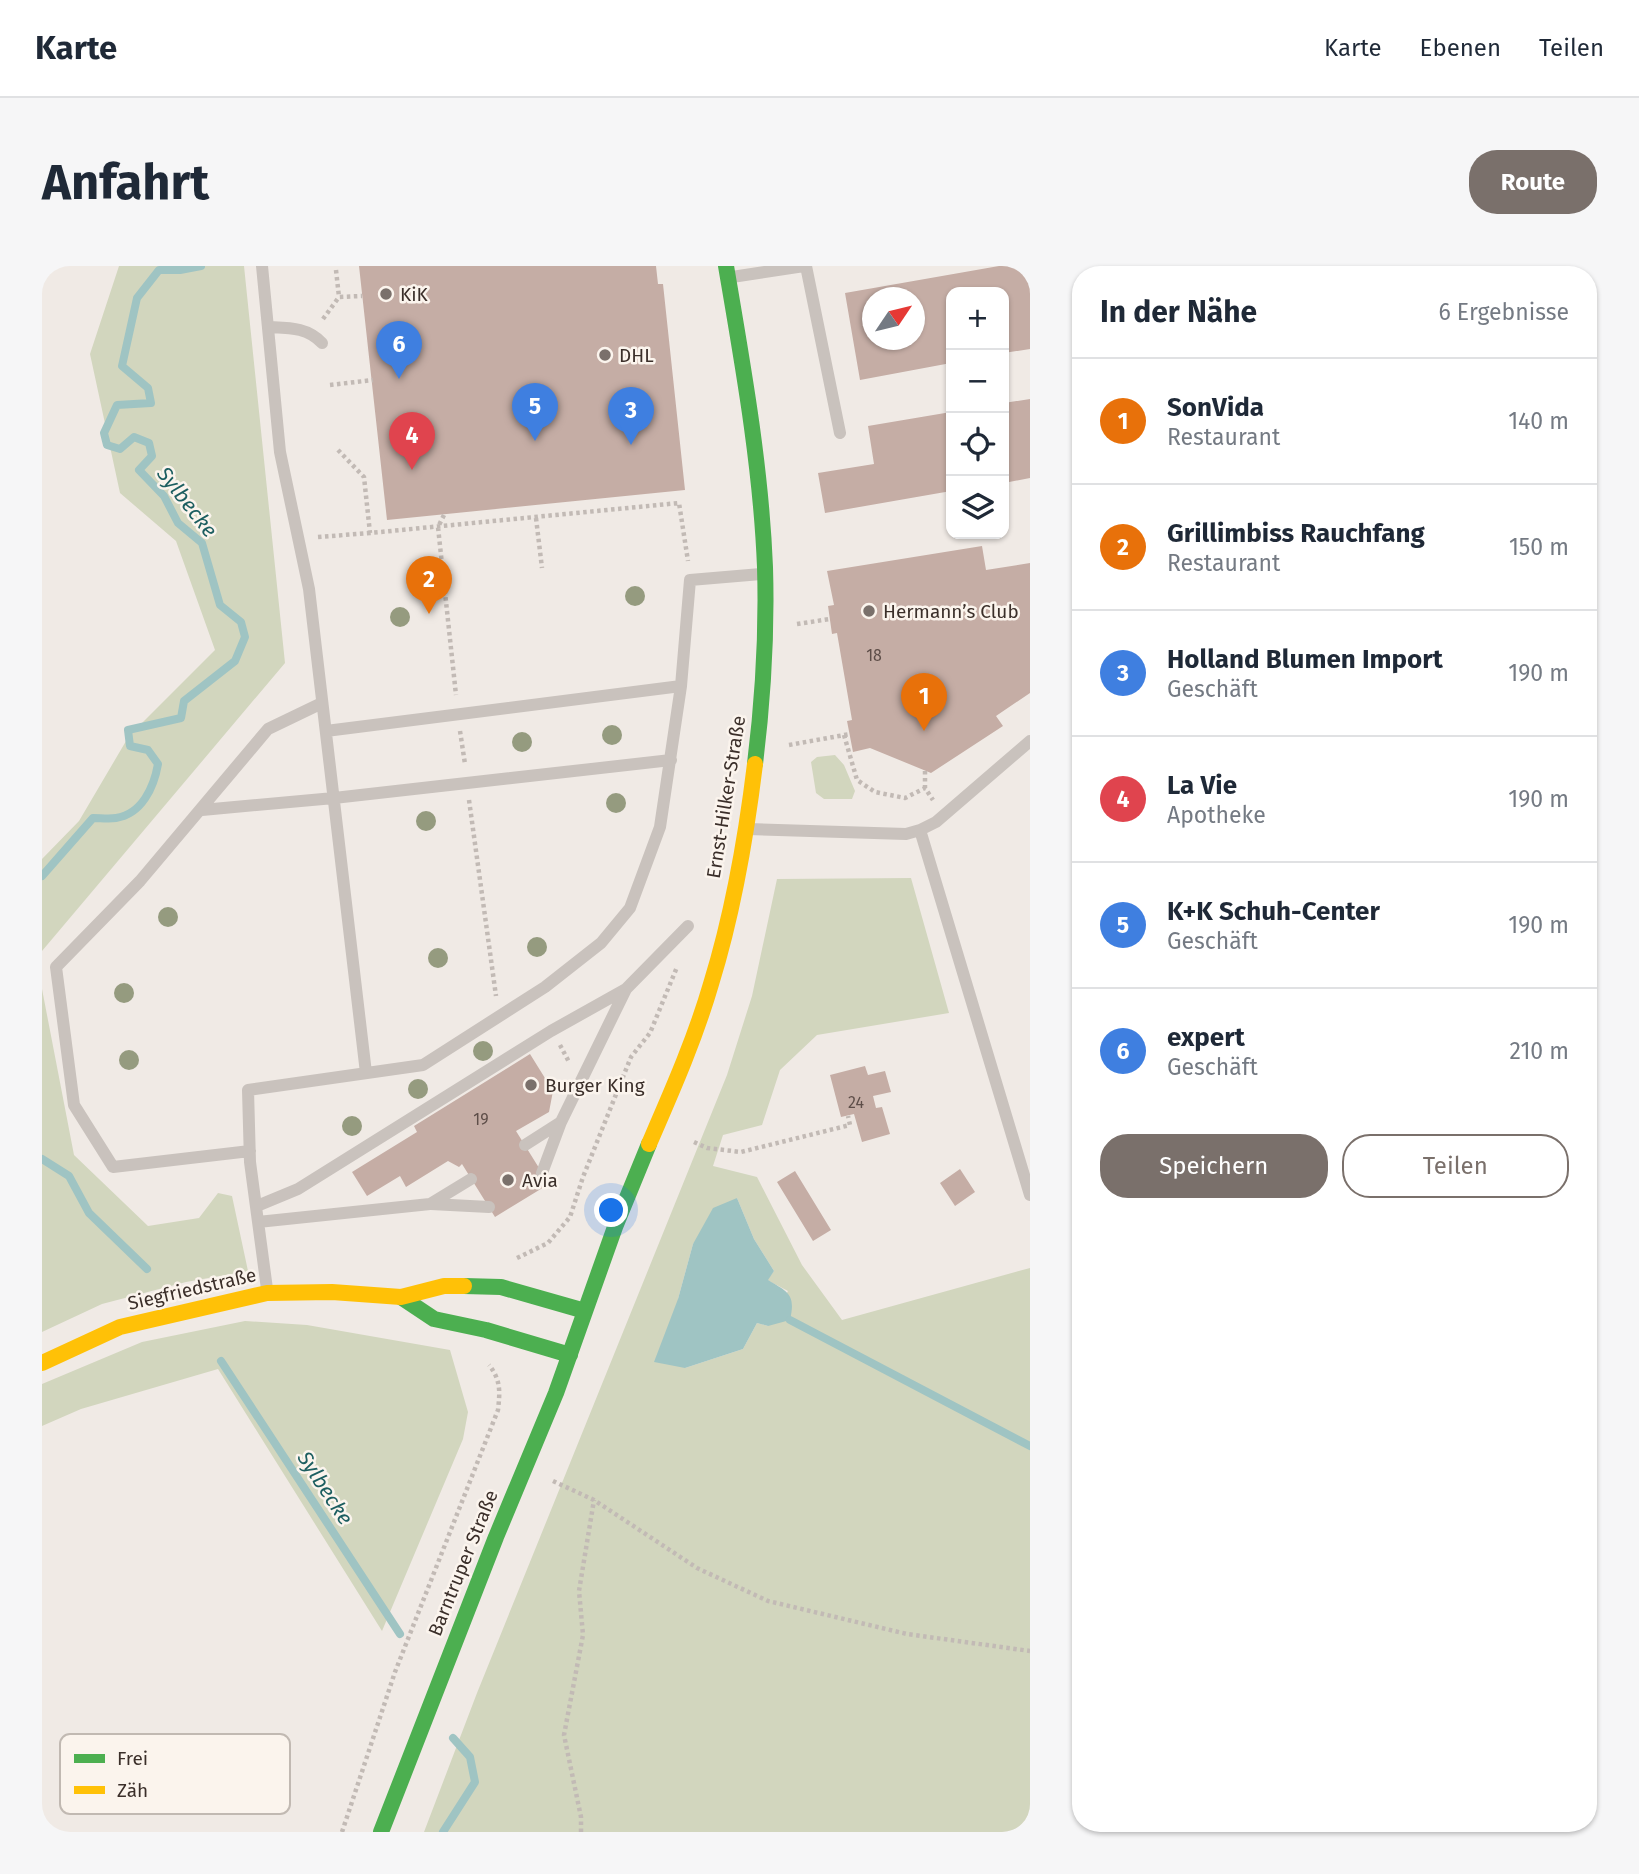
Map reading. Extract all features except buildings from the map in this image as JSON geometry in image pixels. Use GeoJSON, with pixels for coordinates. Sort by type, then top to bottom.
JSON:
{"type":"FeatureCollection","features":[{"type":"Feature","properties":{"kind":"main road","name":"Ernst-Hilker-Straße"},"geometry":{"type":"LineString","coordinates":[[585,1311],[617,1221],[650,1146],[711,983],[746,829],[763,685],[765,574],[761,499],[727,272]]}},
{"type":"Feature","properties":{"kind":"main road","name":"Siegfriedstraße"},"geometry":{"type":"LineString","coordinates":[[42,1363],[120,1327],[267,1293],[332,1292],[401,1297],[444,1286],[501,1287],[585,1311]]}},
{"type":"Feature","properties":{"kind":"main road","name":"Siegfriedstraße"},"geometry":{"type":"LineString","coordinates":[[401,1297],[434,1319],[486,1330],[570,1354]]}},
{"type":"Feature","properties":{"kind":"main road","name":"Barntruper Straße"},"geometry":{"type":"LineString","coordinates":[[380,1832],[585,1311]]}},
{"type":"Feature","properties":{"kind":"lane"},"geometry":{"type":"LineString","coordinates":[[262,266],[281,452],[309,589],[366,1073]]}},
{"type":"Feature","properties":{"kind":"lane"},"geometry":{"type":"LineString","coordinates":[[727,272],[805,266],[840,433]]}},
{"type":"Feature","properties":{"kind":"lane"},"geometry":{"type":"LineString","coordinates":[[268,327],[297,328],[317,338]]}},
{"type":"Feature","properties":{"kind":"lane"},"geometry":{"type":"LineString","coordinates":[[267,1293],[250,1151],[248,1090],[423,1065],[545,987],[601,943],[630,908],[660,827],[681,686],[690,580],[765,574]]}},
{"type":"Feature","properties":{"kind":"lane"},"geometry":{"type":"LineString","coordinates":[[326,732],[681,686]]}},
{"type":"Feature","properties":{"kind":"lane"},"geometry":{"type":"LineString","coordinates":[[250,1151],[113,1167],[74,1105],[56,967],[140,881],[268,729],[322,703]]}},
{"type":"Feature","properties":{"kind":"lane"},"geometry":{"type":"LineString","coordinates":[[746,829],[906,834],[920,830],[936,822],[1030,741]]}},
{"type":"Feature","properties":{"kind":"lane"},"geometry":{"type":"LineString","coordinates":[[202,810],[671,760]]}},
{"type":"Feature","properties":{"kind":"lane"},"geometry":{"type":"LineString","coordinates":[[920,830],[1030,1195]]}},
{"type":"Feature","properties":{"kind":"lane"},"geometry":{"type":"LineString","coordinates":[[257,1206],[298,1189],[551,1031],[626,989],[688,926]]}},
{"type":"Feature","properties":{"kind":"lane"},"geometry":{"type":"LineString","coordinates":[[542,1173],[561,1122],[626,989]]}},
{"type":"Feature","properties":{"kind":"lane"},"geometry":{"type":"LineString","coordinates":[[525,1145],[561,1122]]}},
{"type":"Feature","properties":{"kind":"lane"},"geometry":{"type":"LineString","coordinates":[[430,1204],[471,1179]]}},
{"type":"Feature","properties":{"kind":"lane"},"geometry":{"type":"LineString","coordinates":[[258,1222],[430,1204],[489,1207]]}},
{"type":"Feature","properties":{"kind":"path"},"geometry":{"type":"LineString","coordinates":[[317,338],[339,297],[336,270]]}},
{"type":"Feature","properties":{"kind":"path"},"geometry":{"type":"LineString","coordinates":[[339,297],[362,296]]}},
{"type":"Feature","properties":{"kind":"path"},"geometry":{"type":"LineString","coordinates":[[330,385],[373,380]]}},
{"type":"Feature","properties":{"kind":"path"},"geometry":{"type":"LineString","coordinates":[[338,450],[364,477],[370,533]]}},
{"type":"Feature","properties":{"kind":"path"},"geometry":{"type":"LineString","coordinates":[[299,539],[679,503],[690,580]]}},
{"type":"Feature","properties":{"kind":"path"},"geometry":{"type":"LineString","coordinates":[[444,514],[438,527],[458,716],[494,985]]}},
{"type":"Feature","properties":{"kind":"path"},"geometry":{"type":"LineString","coordinates":[[536,518],[542,568]]}},
{"type":"Feature","properties":{"kind":"path"},"geometry":{"type":"LineString","coordinates":[[804,622],[830,619]]}},
{"type":"Feature","properties":{"kind":"path"},"geometry":{"type":"LineString","coordinates":[[785,746],[847,735],[858,780],[875,792],[905,798],[925,788]]}},
{"type":"Feature","properties":{"kind":"path"},"geometry":{"type":"LineString","coordinates":[[925,771],[925,788],[930,797]]}},
{"type":"Feature","properties":{"kind":"path"},"geometry":{"type":"LineString","coordinates":[[510,1260],[548,1242],[570,1217],[631,1056],[650,1033],[676,970]]}},
{"type":"Feature","properties":{"kind":"path"},"geometry":{"type":"LineString","coordinates":[[551,1031],[571,1065],[571,1101]]}},
{"type":"Feature","properties":{"kind":"path"},"geometry":{"type":"LineString","coordinates":[[694,1142],[707,1148],[741,1152],[850,1125],[848,1116]]}},
{"type":"Feature","properties":{"kind":"path"},"geometry":{"type":"LineString","coordinates":[[342,1832],[395,1672],[498,1410],[500,1387],[496,1374],[484,1362]]}},
{"type":"Feature","properties":{"kind":"path"},"geometry":{"type":"LineString","coordinates":[[567,1488],[594,1500],[697,1568],[768,1601],[907,1634],[1030,1651]]}},
{"type":"Feature","properties":{"kind":"path"},"geometry":{"type":"LineString","coordinates":[[581,1832],[581,1817],[564,1735],[583,1635],[579,1591],[594,1500]]}},
{"type":"Feature","properties":{"kind":"green space"},"geometry":{"type":"Polygon","coordinates":[[[119,266],[244,266],[285,663],[42,951],[42,859],[79,821],[129,736],[215,650],[176,541],[120,493],[90,354],[119,266]]]}},
{"type":"Feature","properties":{"kind":"green space"},"geometry":{"type":"Polygon","coordinates":[[[835,755],[844,765],[855,791],[852,799],[824,799],[816,793],[811,762],[817,757],[835,755]]]}},
{"type":"Feature","properties":{"kind":"green space"},"geometry":{"type":"Polygon","coordinates":[[[911,878],[949,1013],[817,1035],[780,1070],[762,1125],[723,1135],[713,1166],[757,1177],[802,1265],[842,1320],[1030,1268],[1030,1832],[424,1832],[477,1693],[727,1075],[752,996],[777,879],[911,878]],[[737,1198],[693,1244],[678,1299],[685,1368],[743,1349],[757,1323],[768,1326],[788,1291],[767,1280],[774,1271],[754,1239],[737,1198]]]}},
{"type":"Feature","properties":{"kind":"green space"},"geometry":{"type":"Polygon","coordinates":[[[42,989],[74,1155],[148,1226],[199,1218],[218,1193],[232,1196],[248,1271],[186,1282],[102,1304],[42,1332],[42,989]]]}},
{"type":"Feature","properties":{"kind":"green space"},"geometry":{"type":"Polygon","coordinates":[[[245,1321],[307,1325],[450,1350],[468,1412],[463,1439],[382,1631],[218,1369],[81,1409],[42,1426],[42,1384],[142,1342],[245,1321]]]}},
{"type":"Feature","properties":{"kind":"water"},"geometry":{"type":"Polygon","coordinates":[[[737,1198],[754,1239],[774,1271],[768,1280],[785,1291],[791,1299],[790,1320],[768,1326],[757,1323],[743,1349],[685,1368],[654,1362],[678,1299],[693,1244],[713,1208],[737,1198]]]}},
{"type":"Feature","properties":{"kind":"waterway","name":"Sylbecke"},"geometry":{"type":"LineString","coordinates":[[42,876],[93,818],[125,815],[140,805],[150,790],[158,764],[148,750],[130,746],[128,730],[181,718],[184,701],[235,661],[245,637],[241,622],[220,605],[202,543],[178,523],[164,496],[139,470],[152,456],[149,443],[134,437],[120,449],[107,445],[104,433],[117,405],[151,403],[148,388],[122,366],[137,298],[159,270],[201,266]]}},
{"type":"Feature","properties":{"kind":"waterway","name":"Sylbecke"},"geometry":{"type":"LineString","coordinates":[[42,1159],[69,1176],[89,1213],[147,1269]]}},
{"type":"Feature","properties":{"kind":"waterway"},"geometry":{"type":"LineString","coordinates":[[790,1320],[1030,1446]]}},
{"type":"Feature","properties":{"kind":"waterway","name":"Sylbecke"},"geometry":{"type":"LineString","coordinates":[[221,1361],[400,1634]]}},
{"type":"Feature","properties":{"kind":"waterway","name":"Sylbecke"},"geometry":{"type":"LineString","coordinates":[[443,1832],[475,1782],[470,1757],[453,1738]]}},
{"type":"Feature","properties":{"kind":"traffic: fast"},"geometry":{"type":"LineString","coordinates":[[726,266],[750,416],[763,529],[765,641],[755,764]]}},
{"type":"Feature","properties":{"kind":"traffic: fast"},"geometry":{"type":"LineString","coordinates":[[381,1832],[496,1537],[556,1393],[615,1227],[649,1144]]}},
{"type":"Feature","properties":{"kind":"traffic: fast"},"geometry":{"type":"LineString","coordinates":[[464,1286],[501,1287],[585,1311]]}},
{"type":"Feature","properties":{"kind":"traffic: fast"},"geometry":{"type":"LineString","coordinates":[[401,1297],[434,1319],[486,1330],[570,1355]]}},
{"type":"Feature","properties":{"kind":"traffic: slow"},"geometry":{"type":"LineString","coordinates":[[649,1144],[690,1045],[719,957],[738,875],[755,764]]}},
{"type":"Feature","properties":{"kind":"traffic: slow"},"geometry":{"type":"LineString","coordinates":[[42,1363],[120,1327],[267,1293],[332,1292],[401,1297],[444,1286],[464,1286]]}},
{"type":"Feature","properties":{"kind":"place","name":"KiK"},"geometry":{"type":"Point","coordinates":[386,294]}},
{"type":"Feature","properties":{"kind":"place","name":"DHL"},"geometry":{"type":"Point","coordinates":[605,355]}},
{"type":"Feature","properties":{"kind":"place","name":"expert"},"geometry":{"type":"Point","coordinates":[399,379]}},
{"type":"Feature","properties":{"kind":"place","name":"K+K Schuh-Center"},"geometry":{"type":"Point","coordinates":[535,441]}},
{"type":"Feature","properties":{"kind":"place","name":"Holland Blumen Import"},"geometry":{"type":"Point","coordinates":[631,445]}},
{"type":"Feature","properties":{"kind":"place","name":"La Vie"},"geometry":{"type":"Point","coordinates":[412,470]}},
{"type":"Feature","properties":{"kind":"place","name":"Hermann’s Club"},"geometry":{"type":"Point","coordinates":[869,611]}},
{"type":"Feature","properties":{"kind":"place","name":"Grillimbiss Rauchfang"},"geometry":{"type":"Point","coordinates":[429,614]}},
{"type":"Feature","properties":{"kind":"place","name":"SonVida"},"geometry":{"type":"Point","coordinates":[924,731]}},
{"type":"Feature","properties":{"kind":"place","name":"Burger King"},"geometry":{"type":"Point","coordinates":[531,1085]}},
{"type":"Feature","properties":{"kind":"place","name":"Avia"},"geometry":{"type":"Point","coordinates":[508,1180]}}]}
